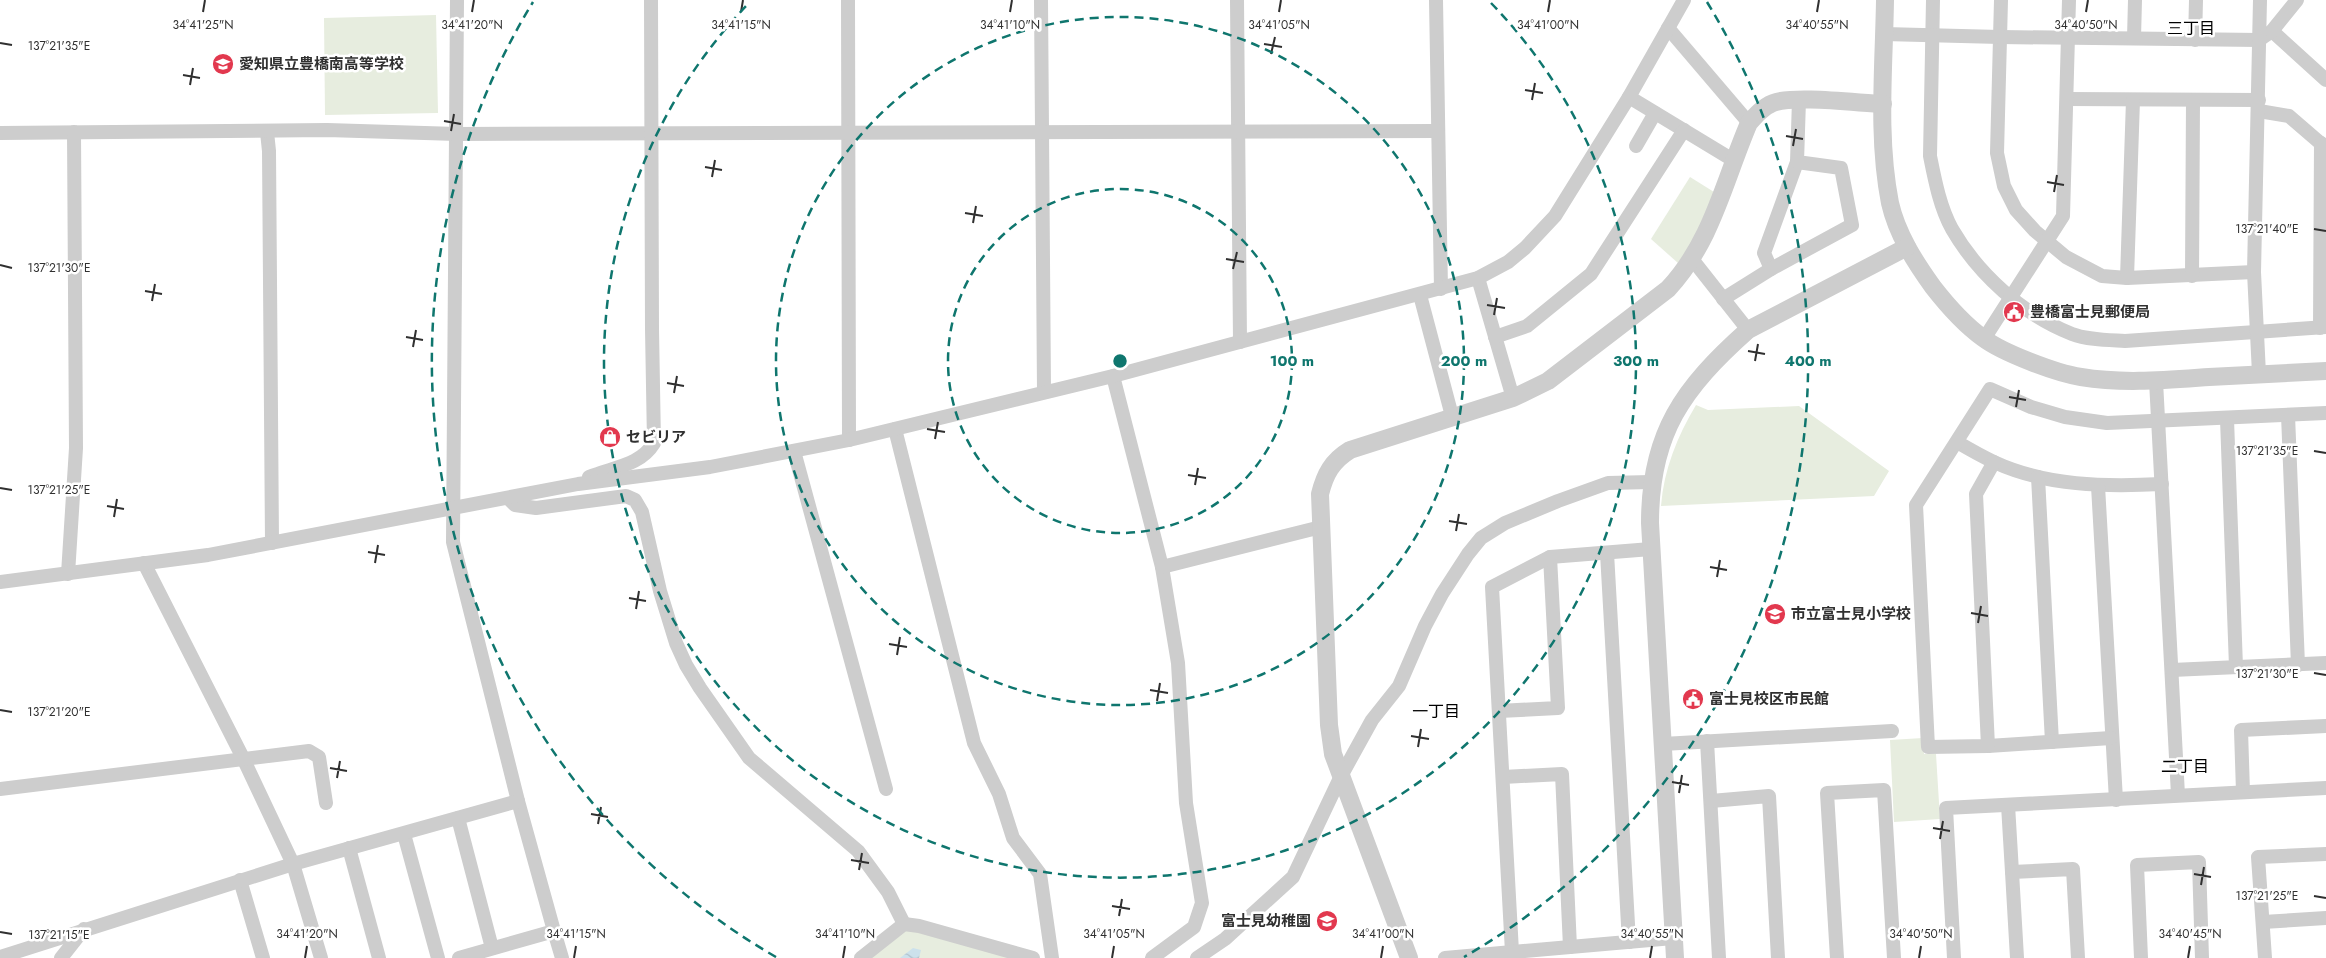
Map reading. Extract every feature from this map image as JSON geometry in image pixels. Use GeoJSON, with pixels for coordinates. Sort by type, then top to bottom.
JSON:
{"type":"FeatureCollection","features":[{"type":"Feature","properties":{"kind":"street"},"geometry":{"type":"LineString","coordinates":[[457,0],[453,542],[518,801],[562,958]]}},
{"type":"Feature","properties":{"kind":"street"},"geometry":{"type":"LineString","coordinates":[[578,484],[590,476],[638,460],[648,453],[654,443],[651,0]]}},
{"type":"Feature","properties":{"kind":"street"},"geometry":{"type":"LineString","coordinates":[[848,0],[849,440]]}},
{"type":"Feature","properties":{"kind":"street"},"geometry":{"type":"LineString","coordinates":[[1042,0],[1041,131],[1044,391]]}},
{"type":"Feature","properties":{"kind":"street"},"geometry":{"type":"LineString","coordinates":[[1238,0],[1240,342]]}},
{"type":"Feature","properties":{"kind":"street"},"geometry":{"type":"LineString","coordinates":[[1436,0],[1441,289]]}},
{"type":"Feature","properties":{"kind":"street"},"geometry":{"type":"LineString","coordinates":[[0,582],[208,556],[509,499],[578,484],[710,467],[849,440],[1044,391],[1113,376],[1478,278],[1508,262],[1541,234],[1567,198],[1629,97],[1684,0]]}},
{"type":"Feature","properties":{"kind":"street"},"geometry":{"type":"LineString","coordinates":[[1885,0],[1883,104],[1886,178],[1891,206],[1907,247],[1941,297],[1984,339],[2047,368],[2079,377],[2105,380],[2156,380],[2326,371]]}},
{"type":"Feature","properties":{"kind":"street"},"geometry":{"type":"LineString","coordinates":[[1933,0],[1930,156],[1935,181],[1942,204],[1957,236],[1984,274],[2010,297],[2066,331],[2102,340],[2125,341],[2323,328],[2323,146],[2289,116],[2259,105],[2193,100],[2067,99]]}},
{"type":"Feature","properties":{"kind":"street"},"geometry":{"type":"LineString","coordinates":[[2001,0],[1997,153],[2004,186],[2016,210],[2047,242],[2081,267],[2102,276],[2127,278],[2254,272]]}},
{"type":"Feature","properties":{"kind":"street"},"geometry":{"type":"LineString","coordinates":[[1984,339],[2064,216],[2069,0]]}},
{"type":"Feature","properties":{"kind":"street"},"geometry":{"type":"LineString","coordinates":[[2134,38],[2135,0]]}},
{"type":"Feature","properties":{"kind":"street"},"geometry":{"type":"LineString","coordinates":[[2195,40],[2196,0]]}},
{"type":"Feature","properties":{"kind":"street"},"geometry":{"type":"LineString","coordinates":[[2259,374],[2254,272],[2260,0]]}},
{"type":"Feature","properties":{"kind":"street"},"geometry":{"type":"LineString","coordinates":[[1884,34],[2259,40],[2272,31],[2297,0]]}},
{"type":"Feature","properties":{"kind":"street"},"geometry":{"type":"LineString","coordinates":[[1668,28],[1749,123]]}},
{"type":"Feature","properties":{"kind":"street"},"geometry":{"type":"LineString","coordinates":[[2272,31],[2326,80]]}},
{"type":"Feature","properties":{"kind":"street"},"geometry":{"type":"LineString","coordinates":[[1629,97],[1733,160]]}},
{"type":"Feature","properties":{"kind":"street"},"geometry":{"type":"LineString","coordinates":[[1409,958],[1340,778],[1333,754],[1329,725],[1320,494],[1328,469],[1338,457],[1350,450],[1513,398],[1548,381],[1668,289],[1692,259],[1707,233],[1733,160],[1749,123],[1770,104],[1779,100],[1799,100],[1883,104]]}},
{"type":"Feature","properties":{"kind":"street"},"geometry":{"type":"LineString","coordinates":[[1770,269],[1764,253],[1797,162],[1799,100]]}},
{"type":"Feature","properties":{"kind":"street"},"geometry":{"type":"LineString","coordinates":[[2127,278],[2133,100]]}},
{"type":"Feature","properties":{"kind":"street"},"geometry":{"type":"LineString","coordinates":[[2192,276],[2193,100]]}},
{"type":"Feature","properties":{"kind":"street"},"geometry":{"type":"LineString","coordinates":[[1636,146],[1655,113]]}},
{"type":"Feature","properties":{"kind":"street"},"geometry":{"type":"LineString","coordinates":[[0,133],[328,130],[457,134],[1238,130],[1438,131]]}},
{"type":"Feature","properties":{"kind":"street"},"geometry":{"type":"LineString","coordinates":[[1495,337],[1527,326],[1591,274],[1684,130]]}},
{"type":"Feature","properties":{"kind":"street"},"geometry":{"type":"LineString","coordinates":[[68,574],[76,448],[74,132]]}},
{"type":"Feature","properties":{"kind":"street"},"geometry":{"type":"LineString","coordinates":[[267,132],[269,151],[272,543]]}},
{"type":"Feature","properties":{"kind":"street"},"geometry":{"type":"LineString","coordinates":[[1724,298],[1770,269],[1852,225],[1841,168],[1797,162]]}},
{"type":"Feature","properties":{"kind":"street"},"geometry":{"type":"LineString","coordinates":[[1675,958],[1664,744],[1651,549],[1651,482],[1663,440],[1686,396],[1705,370],[1748,330],[1907,247]]}},
{"type":"Feature","properties":{"kind":"street"},"geometry":{"type":"LineString","coordinates":[[1692,259],[1748,330]]}},
{"type":"Feature","properties":{"kind":"street"},"geometry":{"type":"LineString","coordinates":[[1478,278],[1513,398]]}},
{"type":"Feature","properties":{"kind":"street"},"geometry":{"type":"LineString","coordinates":[[1420,295],[1452,416]]}},
{"type":"Feature","properties":{"kind":"street"},"geometry":{"type":"LineString","coordinates":[[1113,376],[1162,567],[1178,663],[1186,803],[1202,903],[1194,927],[1152,958]]}},
{"type":"Feature","properties":{"kind":"street"},"geometry":{"type":"LineString","coordinates":[[2156,380],[2178,795]]}},
{"type":"Feature","properties":{"kind":"street"},"geometry":{"type":"LineString","coordinates":[[2111,738],[1988,746],[1928,747],[1916,505],[1990,389],[2031,407],[2065,417],[2107,423],[2326,413]]}},
{"type":"Feature","properties":{"kind":"street"},"geometry":{"type":"LineString","coordinates":[[2288,415],[2298,665]]}},
{"type":"Feature","properties":{"kind":"street"},"geometry":{"type":"LineString","coordinates":[[2227,419],[2236,667]]}},
{"type":"Feature","properties":{"kind":"street"},"geometry":{"type":"LineString","coordinates":[[895,429],[974,743],[999,794],[1013,838],[1040,874],[1052,958]]}},
{"type":"Feature","properties":{"kind":"street"},"geometry":{"type":"LineString","coordinates":[[1957,442],[1994,462],[2038,478],[2098,486],[2162,484]]}},
{"type":"Feature","properties":{"kind":"street"},"geometry":{"type":"LineString","coordinates":[[794,451],[886,789]]}},
{"type":"Feature","properties":{"kind":"street"},"geometry":{"type":"LineString","coordinates":[[1988,746],[1976,494],[1994,462]]}},
{"type":"Feature","properties":{"kind":"street"},"geometry":{"type":"LineString","coordinates":[[2038,478],[2052,742]]}},
{"type":"Feature","properties":{"kind":"street"},"geometry":{"type":"LineString","coordinates":[[1197,958],[1225,939],[1293,877],[1340,778],[1372,720],[1399,686],[1424,626],[1442,594],[1468,554],[1481,538],[1505,523],[1608,483],[1651,482]]}},
{"type":"Feature","properties":{"kind":"street"},"geometry":{"type":"LineString","coordinates":[[2098,486],[2116,800]]}},
{"type":"Feature","properties":{"kind":"street"},"geometry":{"type":"LineString","coordinates":[[509,499],[515,505],[536,508],[626,496],[635,500],[642,512],[660,591],[676,643],[686,665],[700,688],[748,758],[858,851],[888,892],[904,924]]}},
{"type":"Feature","properties":{"kind":"street"},"geometry":{"type":"LineString","coordinates":[[1162,567],[1322,526]]}},
{"type":"Feature","properties":{"kind":"street"},"geometry":{"type":"LineString","coordinates":[[1512,952],[1492,587],[1550,557],[1651,549]]}},
{"type":"Feature","properties":{"kind":"street"},"geometry":{"type":"LineString","coordinates":[[1607,553],[1629,942]]}},
{"type":"Feature","properties":{"kind":"street"},"geometry":{"type":"LineString","coordinates":[[1498,711],[1558,708],[1550,557]]}},
{"type":"Feature","properties":{"kind":"street"},"geometry":{"type":"LineString","coordinates":[[144,563],[243,758],[292,864],[321,958]]}},
{"type":"Feature","properties":{"kind":"street"},"geometry":{"type":"LineString","coordinates":[[2172,670],[2326,664]]}},
{"type":"Feature","properties":{"kind":"street"},"geometry":{"type":"LineString","coordinates":[[2243,792],[2241,730],[2326,726]]}},
{"type":"Feature","properties":{"kind":"street"},"geometry":{"type":"LineString","coordinates":[[1664,744],[1892,731]]}},
{"type":"Feature","properties":{"kind":"street"},"geometry":{"type":"LineString","coordinates":[[1707,741],[1719,958]]}},
{"type":"Feature","properties":{"kind":"street"},"geometry":{"type":"LineString","coordinates":[[0,788],[309,751],[315,753],[322,764],[326,803]]}},
{"type":"Feature","properties":{"kind":"street"},"geometry":{"type":"LineString","coordinates":[[1503,777],[1562,774],[1570,947]]}},
{"type":"Feature","properties":{"kind":"street"},"geometry":{"type":"LineString","coordinates":[[1954,958],[1946,808],[2326,788]]}},
{"type":"Feature","properties":{"kind":"street"},"geometry":{"type":"LineString","coordinates":[[1837,958],[1827,793],[1884,790],[1894,958]]}},
{"type":"Feature","properties":{"kind":"street"},"geometry":{"type":"LineString","coordinates":[[1710,801],[1769,796],[1778,958]]}},
{"type":"Feature","properties":{"kind":"street"},"geometry":{"type":"LineString","coordinates":[[0,956],[292,864],[518,801]]}},
{"type":"Feature","properties":{"kind":"street"},"geometry":{"type":"LineString","coordinates":[[2008,805],[2017,958]]}},
{"type":"Feature","properties":{"kind":"street"},"geometry":{"type":"LineString","coordinates":[[458,818],[492,948]]}},
{"type":"Feature","properties":{"kind":"street"},"geometry":{"type":"LineString","coordinates":[[404,834],[438,958]]}},
{"type":"Feature","properties":{"kind":"street"},"geometry":{"type":"LineString","coordinates":[[349,848],[380,958]]}},
{"type":"Feature","properties":{"kind":"street"},"geometry":{"type":"LineString","coordinates":[[2265,958],[2258,857],[2326,854]]}},
{"type":"Feature","properties":{"kind":"street"},"geometry":{"type":"LineString","coordinates":[[2140,958],[2137,865],[2199,862],[2202,958]]}},
{"type":"Feature","properties":{"kind":"street"},"geometry":{"type":"LineString","coordinates":[[2012,872],[2073,869],[2078,958]]}},
{"type":"Feature","properties":{"kind":"street"},"geometry":{"type":"LineString","coordinates":[[240,880],[263,958]]}},
{"type":"Feature","properties":{"kind":"street"},"geometry":{"type":"LineString","coordinates":[[2263,922],[2326,918]]}},
{"type":"Feature","properties":{"kind":"street"},"geometry":{"type":"LineString","coordinates":[[860,958],[904,924],[919,926],[1033,958]]}},
{"type":"Feature","properties":{"kind":"street"},"geometry":{"type":"LineString","coordinates":[[61,958],[85,929]]}},
{"type":"Feature","properties":{"kind":"street"},"geometry":{"type":"LineString","coordinates":[[460,958],[554,931]]}},
{"type":"Feature","properties":{"kind":"street"},"geometry":{"type":"LineString","coordinates":[[1445,958],[1674,938]]}},
{"type":"Feature","properties":{"kind":"shaded area"},"geometry":{"type":"Polygon","coordinates":[[[436,15],[438,113],[325,115],[324,18],[436,15]]]}},
{"type":"Feature","properties":{"kind":"shaded area"},"geometry":{"type":"Polygon","coordinates":[[[1690,177],[1714,192],[1698,236],[1678,263],[1651,239],[1690,177]]]}},
{"type":"Feature","properties":{"kind":"shaded area"},"geometry":{"type":"Polygon","coordinates":[[[1696,405],[1708,410],[1799,406],[1889,471],[1874,496],[1661,506],[1665,479],[1672,454],[1696,405]]]}},
{"type":"Feature","properties":{"kind":"shaded area"},"geometry":{"type":"Polygon","coordinates":[[[1923,738],[1924,754],[1936,754],[1940,819],[1894,822],[1890,740],[1923,738]]]}},
{"type":"Feature","properties":{"kind":"shaded area"},"geometry":{"type":"Polygon","coordinates":[[[906,929],[1012,958],[867,958],[906,929]]]}},
{"type":"Feature","properties":{"kind":"water"},"geometry":{"type":"Polygon","coordinates":[[[913,948],[921,950],[919,958],[900,958],[913,948]]]}},
{"type":"Feature","properties":{"kind":"place","name":"愛知県立豊橋南高等学校"},"geometry":{"type":"Point","coordinates":[223,64]}},
{"type":"Feature","properties":{"kind":"place","name":"豊橋富士見郵便局"},"geometry":{"type":"Point","coordinates":[2014,312]}},
{"type":"Feature","properties":{"kind":"place","name":"セビリア"},"geometry":{"type":"Point","coordinates":[610,437]}},
{"type":"Feature","properties":{"kind":"place","name":"市立富士見小学校"},"geometry":{"type":"Point","coordinates":[1775,614]}},
{"type":"Feature","properties":{"kind":"place","name":"富士見校区市民館"},"geometry":{"type":"Point","coordinates":[1693,699]}},
{"type":"Feature","properties":{"kind":"place","name":"富士見幼稚園"},"geometry":{"type":"Point","coordinates":[1327,921]}},
{"type":"Feature","properties":{"kind":"district","name":"三丁目"},"geometry":{"type":"Point","coordinates":[2191,28]}},
{"type":"Feature","properties":{"kind":"district","name":"一丁目"},"geometry":{"type":"Point","coordinates":[1436,711]}},
{"type":"Feature","properties":{"kind":"district","name":"二丁目"},"geometry":{"type":"Point","coordinates":[2185,766]}}]}
